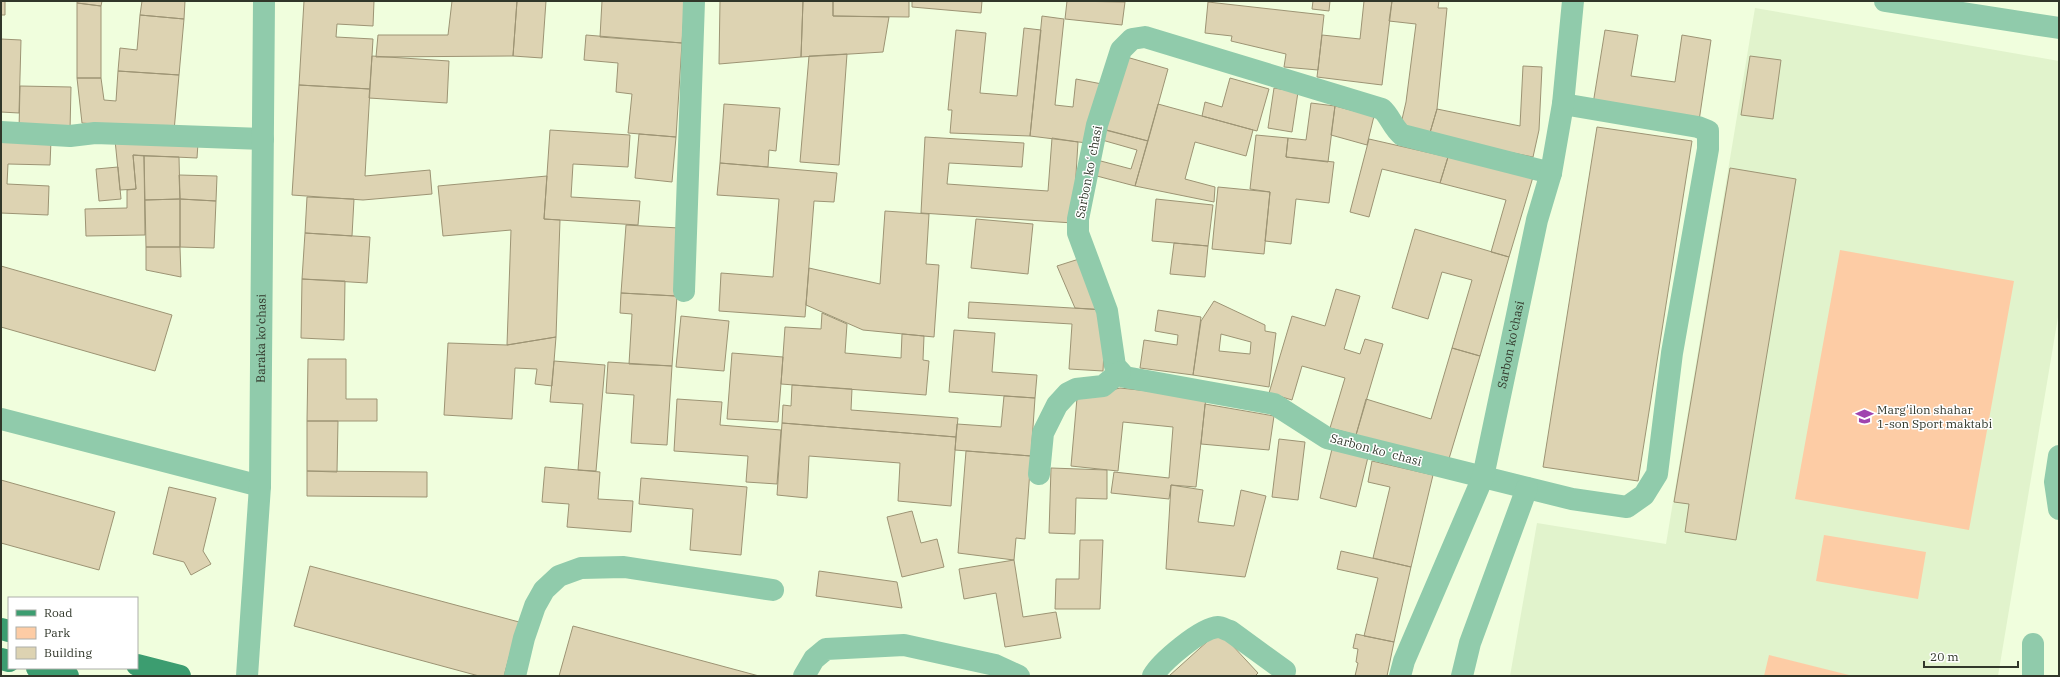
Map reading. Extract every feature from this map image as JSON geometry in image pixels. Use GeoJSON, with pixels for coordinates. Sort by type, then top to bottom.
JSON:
{"type":"FeatureCollection","features":[{"type":"Feature","properties":{"kind":"main road"},"geometry":{"type":"LineString","coordinates":[[138,665],[180,676]]}},
{"type":"Feature","properties":{"kind":"main road"},"geometry":{"type":"LineString","coordinates":[[41,671],[68,676]]}},
{"type":"Feature","properties":{"kind":"street","name":"Baraka ko'chasi"},"geometry":{"type":"LineString","coordinates":[[247,676],[260,486],[264,1]]}},
{"type":"Feature","properties":{"kind":"street"},"geometry":{"type":"LineString","coordinates":[[684,291],[694,1]]}},
{"type":"Feature","properties":{"kind":"street","name":"Sarbon ko'chasi"},"geometry":{"type":"LineString","coordinates":[[1400,676],[1404,660],[1483,477],[1537,220],[1551,174],[1563,104],[1573,1]]}},
{"type":"Feature","properties":{"kind":"street"},"geometry":{"type":"LineString","coordinates":[[1885,1],[2059,28]]}},
{"type":"Feature","properties":{"kind":"street","name":"Sarbon koʻchasi"},"geometry":{"type":"LineString","coordinates":[[1551,174],[1402,135],[1396,130],[1387,113],[1382,109],[1145,37],[1132,39],[1121,50],[1097,126],[1078,219],[1078,233],[1108,310],[1115,366],[1125,377],[1274,404],[1327,438],[1572,499],[1627,507],[1644,495],[1657,474],[1672,353],[1708,149],[1708,131],[1698,127],[1563,104]]}},
{"type":"Feature","properties":{"kind":"street"},"geometry":{"type":"LineString","coordinates":[[1,132],[70,136],[95,133],[263,139]]}},
{"type":"Feature","properties":{"kind":"street"},"geometry":{"type":"LineString","coordinates":[[1039,474],[1043,433],[1057,405],[1068,393],[1076,389],[1103,386],[1120,372]]}},
{"type":"Feature","properties":{"kind":"street"},"geometry":{"type":"LineString","coordinates":[[1,419],[260,486]]}},
{"type":"Feature","properties":{"kind":"street"},"geometry":{"type":"LineString","coordinates":[[2059,456],[2055,482],[2059,508]]}},
{"type":"Feature","properties":{"kind":"street"},"geometry":{"type":"LineString","coordinates":[[1462,676],[1470,643],[1527,488]]}},
{"type":"Feature","properties":{"kind":"street"},"geometry":{"type":"LineString","coordinates":[[516,676],[526,632],[535,606],[544,590],[559,576],[581,568],[624,567],[773,590]]}},
{"type":"Feature","properties":{"kind":"street"},"geometry":{"type":"LineString","coordinates":[[1153,676],[1187,642],[1212,628],[1220,627],[1230,631],[1285,671]]}},
{"type":"Feature","properties":{"kind":"street"},"geometry":{"type":"LineString","coordinates":[[2033,644],[2033,676]]}},
{"type":"Feature","properties":{"kind":"street"},"geometry":{"type":"LineString","coordinates":[[804,676],[814,660],[826,649],[904,645],[995,665],[1019,676]]}},
{"type":"Feature","properties":{"kind":"shaded area","name":"Marg'ilon shahar 1-son Sport maktabi"},"geometry":{"type":"Polygon","coordinates":[[[1755,8],[2059,61],[2059,311],[1998,676],[1510,676],[1537,523],[1666,544],[1755,8]]]}},
{"type":"Feature","properties":{"kind":"green space"},"geometry":{"type":"Polygon","coordinates":[[[1840,250],[2014,281],[1969,530],[1795,499],[1840,250]]]}},
{"type":"Feature","properties":{"kind":"green space"},"geometry":{"type":"Polygon","coordinates":[[[1824,535],[1926,552],[1918,599],[1816,581],[1824,535]]]}},
{"type":"Feature","properties":{"kind":"green space"},"geometry":{"type":"Polygon","coordinates":[[[1769,655],[1853,676],[1764,676],[1769,655]]]}},
{"type":"Feature","properties":{"kind":"building"},"geometry":{"type":"Polygon","coordinates":[[[1,1],[5,1],[5,15],[1,15],[1,1]]]}},
{"type":"Feature","properties":{"kind":"building"},"geometry":{"type":"Polygon","coordinates":[[[77,1],[102,1],[101,6],[77,3],[77,1]]]}},
{"type":"Feature","properties":{"kind":"building"},"geometry":{"type":"Polygon","coordinates":[[[142,1],[185,1],[184,19],[140,15],[142,1]]]}},
{"type":"Feature","properties":{"kind":"building"},"geometry":{"type":"Polygon","coordinates":[[[304,1],[374,1],[373,26],[337,24],[336,37],[373,39],[370,89],[299,85],[304,1]]]}},
{"type":"Feature","properties":{"kind":"building"},"geometry":{"type":"Polygon","coordinates":[[[452,1],[517,1],[513,56],[376,57],[378,35],[448,35],[452,1]]]}},
{"type":"Feature","properties":{"kind":"building"},"geometry":{"type":"Polygon","coordinates":[[[517,1],[546,1],[542,58],[513,56],[517,1]]]}},
{"type":"Feature","properties":{"kind":"building"},"geometry":{"type":"Polygon","coordinates":[[[602,1],[685,1],[682,43],[600,37],[602,1]]]}},
{"type":"Feature","properties":{"kind":"building"},"geometry":{"type":"Polygon","coordinates":[[[720,1],[803,1],[801,57],[719,64],[720,1]]]}},
{"type":"Feature","properties":{"kind":"building"},"geometry":{"type":"Polygon","coordinates":[[[803,1],[833,1],[833,16],[889,17],[883,52],[801,57],[803,1]]]}},
{"type":"Feature","properties":{"kind":"building"},"geometry":{"type":"Polygon","coordinates":[[[833,1],[909,1],[909,17],[833,16],[833,1]]]}},
{"type":"Feature","properties":{"kind":"building"},"geometry":{"type":"Polygon","coordinates":[[[912,1],[982,1],[981,13],[912,7],[912,1]]]}},
{"type":"Feature","properties":{"kind":"building"},"geometry":{"type":"Polygon","coordinates":[[[1067,1],[1125,2],[1122,25],[1065,19],[1067,1]]]}},
{"type":"Feature","properties":{"kind":"building"},"geometry":{"type":"Polygon","coordinates":[[[1313,1],[1330,1],[1329,11],[1312,9],[1313,1]]]}},
{"type":"Feature","properties":{"kind":"building"},"geometry":{"type":"Polygon","coordinates":[[[1364,1],[1392,1],[1382,85],[1317,77],[1322,35],[1360,39],[1364,1]]]}},
{"type":"Feature","properties":{"kind":"building"},"geometry":{"type":"Polygon","coordinates":[[[1392,1],[1439,1],[1438,8],[1447,8],[1437,109],[1429,136],[1400,128],[1406,102],[1416,24],[1389,21],[1392,1]]]}},
{"type":"Feature","properties":{"kind":"building"},"geometry":{"type":"Polygon","coordinates":[[[1208,2],[1324,15],[1318,70],[1284,67],[1286,54],[1231,41],[1232,36],[1205,33],[1208,2]]]}},
{"type":"Feature","properties":{"kind":"building"},"geometry":{"type":"Polygon","coordinates":[[[77,3],[101,6],[101,78],[77,78],[77,3]]]}},
{"type":"Feature","properties":{"kind":"building"},"geometry":{"type":"Polygon","coordinates":[[[140,15],[184,19],[179,75],[118,71],[120,48],[137,50],[140,15]]]}},
{"type":"Feature","properties":{"kind":"building"},"geometry":{"type":"Polygon","coordinates":[[[1042,16],[1064,19],[1055,105],[1073,107],[1076,79],[1102,84],[1087,143],[1030,136],[1042,16]]]}},
{"type":"Feature","properties":{"kind":"building"},"geometry":{"type":"Polygon","coordinates":[[[1024,28],[1041,30],[1030,136],[950,133],[952,110],[948,110],[956,30],[986,33],[980,93],[1017,96],[1024,28]]]}},
{"type":"Feature","properties":{"kind":"building"},"geometry":{"type":"Polygon","coordinates":[[[1605,30],[1638,35],[1631,76],[1675,82],[1682,35],[1711,40],[1699,121],[1593,104],[1605,30]]]}},
{"type":"Feature","properties":{"kind":"building"},"geometry":{"type":"Polygon","coordinates":[[[586,35],[682,43],[676,137],[628,133],[632,94],[616,92],[618,63],[584,60],[586,35]]]}},
{"type":"Feature","properties":{"kind":"building"},"geometry":{"type":"Polygon","coordinates":[[[1,39],[21,40],[19,113],[1,112],[1,39]]]}},
{"type":"Feature","properties":{"kind":"building"},"geometry":{"type":"Polygon","coordinates":[[[847,54],[839,165],[800,162],[809,56],[847,54]]]}},
{"type":"Feature","properties":{"kind":"building"},"geometry":{"type":"Polygon","coordinates":[[[372,56],[449,61],[447,103],[369,98],[372,56]]]}},
{"type":"Feature","properties":{"kind":"building"},"geometry":{"type":"Polygon","coordinates":[[[1123,56],[1168,69],[1148,141],[1103,129],[1123,56]]]}},
{"type":"Feature","properties":{"kind":"building"},"geometry":{"type":"Polygon","coordinates":[[[1750,56],[1781,60],[1773,119],[1741,115],[1750,56]]]}},
{"type":"Feature","properties":{"kind":"building"},"geometry":{"type":"Polygon","coordinates":[[[1523,66],[1542,67],[1539,130],[1533,157],[1429,136],[1437,109],[1520,126],[1523,66]]]}},
{"type":"Feature","properties":{"kind":"building"},"geometry":{"type":"Polygon","coordinates":[[[118,71],[179,75],[174,131],[82,123],[77,78],[101,78],[104,100],[116,101],[118,71]]]}},
{"type":"Feature","properties":{"kind":"building"},"geometry":{"type":"Polygon","coordinates":[[[1230,78],[1269,89],[1257,131],[1202,116],[1205,102],[1222,107],[1230,78]]]}},
{"type":"Feature","properties":{"kind":"building"},"geometry":{"type":"Polygon","coordinates":[[[299,85],[370,89],[365,176],[430,170],[432,194],[363,200],[292,195],[299,85]]]}},
{"type":"Feature","properties":{"kind":"building"},"geometry":{"type":"Polygon","coordinates":[[[20,86],[71,87],[70,131],[19,130],[20,86]]]}},
{"type":"Feature","properties":{"kind":"building"},"geometry":{"type":"Polygon","coordinates":[[[1274,88],[1298,92],[1292,132],[1268,128],[1274,88]]]}},
{"type":"Feature","properties":{"kind":"building"},"geometry":{"type":"Polygon","coordinates":[[[1311,103],[1335,106],[1328,162],[1286,157],[1288,138],[1306,140],[1311,103]]]}},
{"type":"Feature","properties":{"kind":"building"},"geometry":{"type":"Polygon","coordinates":[[[724,104],[780,108],[776,151],[769,150],[768,167],[720,163],[724,104]]]}},
{"type":"Feature","properties":{"kind":"building"},"geometry":{"type":"Polygon","coordinates":[[[1158,104],[1253,130],[1246,156],[1195,142],[1185,179],[1215,187],[1214,202],[1135,186],[1158,104]]]}},
{"type":"Feature","properties":{"kind":"building"},"geometry":{"type":"Polygon","coordinates":[[[1335,106],[1374,116],[1367,145],[1331,135],[1335,106]]]}},
{"type":"Feature","properties":{"kind":"building"},"geometry":{"type":"Polygon","coordinates":[[[1597,127],[1692,141],[1638,481],[1543,467],[1597,127]]]}},
{"type":"Feature","properties":{"kind":"building"},"geometry":{"type":"Polygon","coordinates":[[[550,130],[630,135],[628,167],[573,164],[571,197],[640,201],[638,225],[544,219],[550,130]]]}},
{"type":"Feature","properties":{"kind":"building"},"geometry":{"type":"Polygon","coordinates":[[[1105,130],[1148,141],[1135,186],[1093,175],[1097,160],[1131,169],[1137,150],[1102,140],[1105,130]]]}},
{"type":"Feature","properties":{"kind":"building"},"geometry":{"type":"Polygon","coordinates":[[[639,134],[676,137],[672,182],[635,178],[639,134]]]}},
{"type":"Feature","properties":{"kind":"building"},"geometry":{"type":"Polygon","coordinates":[[[1256,135],[1288,138],[1286,157],[1334,162],[1329,203],[1296,199],[1291,244],[1265,241],[1270,192],[1250,189],[1256,135]]]}},
{"type":"Feature","properties":{"kind":"building"},"geometry":{"type":"Polygon","coordinates":[[[925,137],[1024,143],[1022,167],[949,163],[947,184],[1048,191],[1052,138],[1078,142],[1073,223],[921,213],[925,137]]]}},
{"type":"Feature","properties":{"kind":"building"},"geometry":{"type":"Polygon","coordinates":[[[1,138],[51,140],[50,165],[8,164],[7,184],[49,186],[48,215],[1,213],[1,138]]]}},
{"type":"Feature","properties":{"kind":"building"},"geometry":{"type":"Polygon","coordinates":[[[1369,139],[1448,157],[1440,183],[1382,169],[1369,217],[1350,212],[1369,139]]]}},
{"type":"Feature","properties":{"kind":"building"},"geometry":{"type":"Polygon","coordinates":[[[115,140],[198,143],[197,158],[133,155],[136,189],[120,190],[115,140]]]}},
{"type":"Feature","properties":{"kind":"building"},"geometry":{"type":"Polygon","coordinates":[[[133,155],[144,156],[145,235],[86,236],[85,209],[127,208],[127,190],[136,189],[133,155]]]}},
{"type":"Feature","properties":{"kind":"building"},"geometry":{"type":"Polygon","coordinates":[[[144,156],[179,157],[180,199],[145,200],[144,156]]]}},
{"type":"Feature","properties":{"kind":"building"},"geometry":{"type":"Polygon","coordinates":[[[1448,157],[1533,177],[1509,257],[1491,252],[1506,200],[1440,183],[1448,157]]]}},
{"type":"Feature","properties":{"kind":"building"},"geometry":{"type":"Polygon","coordinates":[[[720,163],[837,173],[834,202],[814,201],[805,317],[719,311],[721,273],[773,277],[779,199],[717,195],[720,163]]]}},
{"type":"Feature","properties":{"kind":"building"},"geometry":{"type":"Polygon","coordinates":[[[118,167],[121,199],[99,201],[96,169],[118,167]]]}},
{"type":"Feature","properties":{"kind":"building"},"geometry":{"type":"Polygon","coordinates":[[[1730,168],[1796,179],[1736,540],[1685,532],[1689,504],[1674,502],[1730,168]]]}},
{"type":"Feature","properties":{"kind":"building"},"geometry":{"type":"Polygon","coordinates":[[[179,175],[217,176],[216,201],[180,199],[179,175]]]}},
{"type":"Feature","properties":{"kind":"building"},"geometry":{"type":"Polygon","coordinates":[[[547,176],[544,219],[560,220],[556,337],[507,345],[511,230],[443,236],[438,186],[547,176]]]}},
{"type":"Feature","properties":{"kind":"building"},"geometry":{"type":"Polygon","coordinates":[[[1218,187],[1270,192],[1264,254],[1212,249],[1218,187]]]}},
{"type":"Feature","properties":{"kind":"building"},"geometry":{"type":"Polygon","coordinates":[[[307,197],[354,199],[352,236],[305,233],[307,197]]]}},
{"type":"Feature","properties":{"kind":"building"},"geometry":{"type":"Polygon","coordinates":[[[180,199],[216,201],[214,248],[180,247],[180,199]]]}},
{"type":"Feature","properties":{"kind":"building"},"geometry":{"type":"Polygon","coordinates":[[[180,199],[180,247],[146,247],[145,200],[180,199]]]}},
{"type":"Feature","properties":{"kind":"building"},"geometry":{"type":"Polygon","coordinates":[[[1156,199],[1213,205],[1208,246],[1152,241],[1156,199]]]}},
{"type":"Feature","properties":{"kind":"building"},"geometry":{"type":"Polygon","coordinates":[[[885,211],[929,214],[926,264],[939,265],[934,337],[863,330],[806,305],[809,268],[880,284],[885,211]]]}},
{"type":"Feature","properties":{"kind":"building"},"geometry":{"type":"Polygon","coordinates":[[[976,219],[1033,224],[1028,274],[971,268],[976,219]]]}},
{"type":"Feature","properties":{"kind":"building"},"geometry":{"type":"Polygon","coordinates":[[[626,225],[679,228],[675,296],[621,293],[626,225]]]}},
{"type":"Feature","properties":{"kind":"building"},"geometry":{"type":"Polygon","coordinates":[[[1415,229],[1509,257],[1480,356],[1452,348],[1472,280],[1442,272],[1428,319],[1392,308],[1415,229]]]}},
{"type":"Feature","properties":{"kind":"building"},"geometry":{"type":"Polygon","coordinates":[[[305,233],[370,237],[367,283],[302,279],[305,233]]]}},
{"type":"Feature","properties":{"kind":"building"},"geometry":{"type":"Polygon","coordinates":[[[1174,243],[1208,246],[1205,277],[1170,274],[1174,243]]]}},
{"type":"Feature","properties":{"kind":"building"},"geometry":{"type":"Polygon","coordinates":[[[146,247],[180,247],[181,277],[146,270],[146,247]]]}},
{"type":"Feature","properties":{"kind":"building"},"geometry":{"type":"Polygon","coordinates":[[[1079,259],[1106,310],[1075,308],[1057,266],[1079,259]]]}},
{"type":"Feature","properties":{"kind":"building"},"geometry":{"type":"Polygon","coordinates":[[[1,266],[172,315],[155,371],[1,327],[1,266]]]}},
{"type":"Feature","properties":{"kind":"building"},"geometry":{"type":"Polygon","coordinates":[[[302,279],[345,281],[344,340],[301,338],[302,279]]]}},
{"type":"Feature","properties":{"kind":"building"},"geometry":{"type":"Polygon","coordinates":[[[1336,289],[1360,296],[1344,349],[1360,354],[1365,339],[1383,344],[1356,435],[1330,428],[1345,378],[1302,366],[1292,400],[1269,393],[1292,316],[1325,326],[1336,289]]]}},
{"type":"Feature","properties":{"kind":"building"},"geometry":{"type":"Polygon","coordinates":[[[621,293],[677,296],[672,366],[629,364],[632,314],[620,313],[621,293]]]}},
{"type":"Feature","properties":{"kind":"building"},"geometry":{"type":"Polygon","coordinates":[[[1214,301],[1265,325],[1265,331],[1276,333],[1269,387],[1193,375],[1201,321],[1214,301]],[[1221,334],[1219,351],[1250,354],[1251,342],[1221,334]]]}},
{"type":"Feature","properties":{"kind":"building"},"geometry":{"type":"Polygon","coordinates":[[[969,302],[1106,310],[1103,371],[1069,369],[1072,324],[968,318],[969,302]]]}},
{"type":"Feature","properties":{"kind":"building"},"geometry":{"type":"Polygon","coordinates":[[[1158,310],[1201,317],[1193,375],[1140,368],[1144,340],[1177,345],[1178,335],[1155,331],[1158,310]]]}},
{"type":"Feature","properties":{"kind":"building"},"geometry":{"type":"Polygon","coordinates":[[[822,313],[847,324],[845,353],[901,358],[902,334],[924,336],[923,360],[929,361],[926,395],[781,384],[785,327],[821,329],[822,313]]]}},
{"type":"Feature","properties":{"kind":"building"},"geometry":{"type":"Polygon","coordinates":[[[681,316],[729,321],[724,371],[676,367],[681,316]]]}},
{"type":"Feature","properties":{"kind":"building"},"geometry":{"type":"Polygon","coordinates":[[[954,330],[995,333],[992,372],[1037,375],[1035,398],[949,392],[954,330]]]}},
{"type":"Feature","properties":{"kind":"building"},"geometry":{"type":"Polygon","coordinates":[[[556,337],[552,386],[535,384],[537,369],[515,368],[512,419],[444,415],[448,343],[507,345],[556,337]]]}},
{"type":"Feature","properties":{"kind":"building"},"geometry":{"type":"Polygon","coordinates":[[[1452,348],[1480,356],[1448,462],[1356,435],[1366,399],[1431,419],[1452,348]]]}},
{"type":"Feature","properties":{"kind":"building"},"geometry":{"type":"Polygon","coordinates":[[[732,353],[783,357],[778,422],[727,419],[732,353]]]}},
{"type":"Feature","properties":{"kind":"building"},"geometry":{"type":"Polygon","coordinates":[[[308,359],[346,359],[346,399],[377,399],[377,421],[307,421],[308,359]]]}},
{"type":"Feature","properties":{"kind":"building"},"geometry":{"type":"Polygon","coordinates":[[[554,361],[605,365],[596,471],[578,470],[583,404],[550,402],[554,361]]]}},
{"type":"Feature","properties":{"kind":"building"},"geometry":{"type":"Polygon","coordinates":[[[608,362],[672,366],[667,445],[631,443],[634,395],[606,393],[608,362]]]}},
{"type":"Feature","properties":{"kind":"building"},"geometry":{"type":"Polygon","coordinates":[[[792,385],[852,389],[851,410],[958,418],[956,437],[782,423],[783,405],[791,406],[792,385]]]}},
{"type":"Feature","properties":{"kind":"building"},"geometry":{"type":"Polygon","coordinates":[[[1120,388],[1206,397],[1196,487],[1171,485],[1169,499],[1111,493],[1114,472],[1169,478],[1173,427],[1123,422],[1118,471],[1071,466],[1077,398],[1120,388]]]}},
{"type":"Feature","properties":{"kind":"building"},"geometry":{"type":"Polygon","coordinates":[[[1004,396],[1035,398],[1031,456],[955,450],[957,424],[1001,427],[1004,396]]]}},
{"type":"Feature","properties":{"kind":"building"},"geometry":{"type":"Polygon","coordinates":[[[677,399],[722,402],[720,425],[781,430],[777,484],[746,482],[748,456],[674,451],[677,399]]]}},
{"type":"Feature","properties":{"kind":"building"},"geometry":{"type":"Polygon","coordinates":[[[1205,404],[1274,416],[1269,450],[1201,444],[1205,404]]]}},
{"type":"Feature","properties":{"kind":"building"},"geometry":{"type":"Polygon","coordinates":[[[307,421],[338,421],[337,472],[307,471],[307,421]]]}},
{"type":"Feature","properties":{"kind":"building"},"geometry":{"type":"Polygon","coordinates":[[[782,423],[956,437],[951,506],[898,501],[900,463],[809,456],[807,498],[777,495],[782,423]]]}},
{"type":"Feature","properties":{"kind":"building"},"geometry":{"type":"Polygon","coordinates":[[[1279,439],[1305,442],[1298,500],[1272,497],[1279,439]]]}},
{"type":"Feature","properties":{"kind":"building"},"geometry":{"type":"Polygon","coordinates":[[[1332,449],[1368,457],[1356,507],[1320,498],[1332,449]]]}},
{"type":"Feature","properties":{"kind":"building"},"geometry":{"type":"Polygon","coordinates":[[[966,451],[1031,456],[1025,539],[1016,538],[1014,560],[958,553],[966,451]]]}},
{"type":"Feature","properties":{"kind":"building"},"geometry":{"type":"Polygon","coordinates":[[[1372,461],[1433,475],[1411,567],[1373,558],[1390,487],[1368,482],[1372,461]]]}},
{"type":"Feature","properties":{"kind":"building"},"geometry":{"type":"Polygon","coordinates":[[[545,467],[600,472],[598,499],[633,501],[631,532],[567,527],[569,504],[542,502],[545,467]]]}},
{"type":"Feature","properties":{"kind":"building"},"geometry":{"type":"Polygon","coordinates":[[[1051,468],[1107,470],[1107,499],[1076,498],[1075,534],[1049,533],[1051,468]]]}},
{"type":"Feature","properties":{"kind":"building"},"geometry":{"type":"Polygon","coordinates":[[[307,471],[427,472],[427,497],[307,496],[307,471]]]}},
{"type":"Feature","properties":{"kind":"building"},"geometry":{"type":"Polygon","coordinates":[[[641,478],[747,487],[741,555],[690,550],[693,509],[639,504],[641,478]]]}},
{"type":"Feature","properties":{"kind":"building"},"geometry":{"type":"Polygon","coordinates":[[[1,480],[115,512],[99,570],[1,543],[1,480]]]}},
{"type":"Feature","properties":{"kind":"building"},"geometry":{"type":"Polygon","coordinates":[[[1171,485],[1203,490],[1198,522],[1234,526],[1241,490],[1266,496],[1245,577],[1166,569],[1171,485]]]}},
{"type":"Feature","properties":{"kind":"building"},"geometry":{"type":"Polygon","coordinates":[[[169,487],[216,498],[203,551],[211,564],[191,575],[184,562],[153,554],[169,487]]]}},
{"type":"Feature","properties":{"kind":"building"},"geometry":{"type":"Polygon","coordinates":[[[912,511],[921,543],[937,539],[944,567],[902,577],[887,517],[912,511]]]}},
{"type":"Feature","properties":{"kind":"building"},"geometry":{"type":"Polygon","coordinates":[[[1080,540],[1103,540],[1100,609],[1055,609],[1056,579],[1079,579],[1080,540]]]}},
{"type":"Feature","properties":{"kind":"building"},"geometry":{"type":"Polygon","coordinates":[[[1341,551],[1411,567],[1394,642],[1364,636],[1378,578],[1337,569],[1341,551]]]}},
{"type":"Feature","properties":{"kind":"building"},"geometry":{"type":"Polygon","coordinates":[[[1014,560],[1023,617],[1056,612],[1061,638],[1005,647],[996,593],[964,599],[959,569],[1014,560]]]}},
{"type":"Feature","properties":{"kind":"building"},"geometry":{"type":"Polygon","coordinates":[[[310,566],[519,622],[504,676],[479,676],[294,626],[310,566]]]}},
{"type":"Feature","properties":{"kind":"building"},"geometry":{"type":"Polygon","coordinates":[[[819,571],[897,582],[902,608],[816,596],[819,571]]]}},
{"type":"Feature","properties":{"kind":"building"},"geometry":{"type":"Polygon","coordinates":[[[573,626],[759,676],[559,676],[573,626]]]}},
{"type":"Feature","properties":{"kind":"building"},"geometry":{"type":"Polygon","coordinates":[[[1219,631],[1258,673],[1255,676],[1169,676],[1219,631]]]}},
{"type":"Feature","properties":{"kind":"building"},"geometry":{"type":"Polygon","coordinates":[[[1356,634],[1394,642],[1387,676],[1355,676],[1358,663],[1356,662],[1358,649],[1353,648],[1356,634]]]}},
{"type":"Feature","properties":{"kind":"place","name":"Marg'ilon shahar 1-son Sport maktabi"},"geometry":{"type":"Point","coordinates":[1864,417]}}]}
